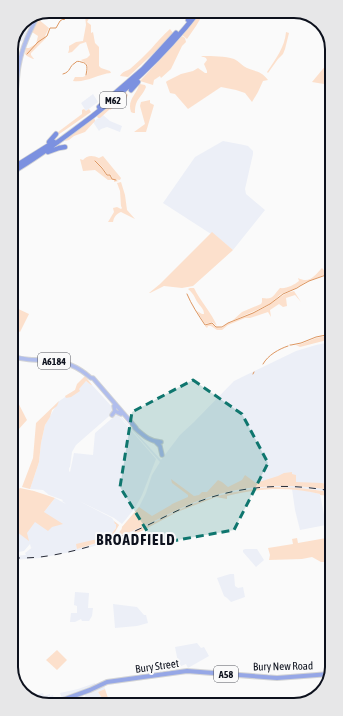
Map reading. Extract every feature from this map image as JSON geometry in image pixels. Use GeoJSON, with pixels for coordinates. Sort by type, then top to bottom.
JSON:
{"type":"FeatureCollection","features":[{"type":"Feature","properties":{"kind":"highway","name":"M62"},"geometry":{"type":"LineString","coordinates":[[18,165],[85,119],[116,93],[143,69],[189,18]]}},
{"type":"Feature","properties":{"kind":"highway","name":"M62"},"geometry":{"type":"LineString","coordinates":[[131,90],[193,18]]}},
{"type":"Feature","properties":{"kind":"highway","name":"M62"},"geometry":{"type":"LineString","coordinates":[[20,168],[87,121],[149,68]]}},
{"type":"Feature","properties":{"kind":"highway","name":"M62"},"geometry":{"type":"LineString","coordinates":[[122,82],[143,69]]}},
{"type":"Feature","properties":{"kind":"highway","name":"M62"},"geometry":{"type":"LineString","coordinates":[[18,165],[47,143],[56,134]]}},
{"type":"Feature","properties":{"kind":"highway","name":"M62"},"geometry":{"type":"LineString","coordinates":[[20,168],[46,153],[65,147]]}},
{"type":"Feature","properties":{"kind":"highway","name":"Bury New Road"},"geometry":{"type":"LineString","coordinates":[[187,671],[277,678],[324,674]]}},
{"type":"Feature","properties":{"kind":"highway","name":"Bury Street"},"geometry":{"type":"LineString","coordinates":[[68,698],[107,682],[187,671]]}},
{"type":"Feature","properties":{"kind":"main road"},"geometry":{"type":"LineString","coordinates":[[18,67],[22,50],[35,21]]}},
{"type":"Feature","properties":{"kind":"main road","name":"A6184"},"geometry":{"type":"LineString","coordinates":[[18,358],[66,363],[79,369],[93,378],[143,436],[154,441]]}},
{"type":"Feature","properties":{"kind":"main road","name":"A6184"},"geometry":{"type":"LineString","coordinates":[[91,378],[119,413],[136,428]]}},
{"type":"Feature","properties":{"kind":"main road"},"geometry":{"type":"LineString","coordinates":[[112,415],[115,410],[114,406]]}},
{"type":"Feature","properties":{"kind":"main road"},"geometry":{"type":"LineString","coordinates":[[154,441],[161,441]]}},
{"type":"Feature","properties":{"kind":"main road"},"geometry":{"type":"LineString","coordinates":[[154,441],[159,445],[162,455]]}},
{"type":"Feature","properties":{"kind":"highlighted area"},"geometry":{"type":"Polygon","coordinates":[[[193,380],[242,414],[268,463],[234,530],[155,544],[120,487],[132,412],[193,380]]]}},
{"type":"Feature","properties":{"kind":"shaded area"},"geometry":{"type":"Polygon","coordinates":[[[85,18],[89,18],[87,22],[91,25],[91,33],[93,32],[95,43],[99,47],[99,66],[110,71],[111,73],[83,81],[73,81],[75,77],[83,77],[87,75],[87,64],[81,60],[90,55],[86,42],[80,44],[72,52],[68,53],[69,46],[76,42],[83,41],[86,25],[85,18]]]}},
{"type":"Feature","properties":{"kind":"shaded area"},"geometry":{"type":"Polygon","coordinates":[[[197,18],[201,18],[187,39],[182,35],[197,18]]]}},
{"type":"Feature","properties":{"kind":"shaded area"},"geometry":{"type":"Polygon","coordinates":[[[38,20],[49,28],[45,36],[46,38],[31,53],[34,59],[25,54],[26,48],[36,44],[38,36],[32,32],[38,20]]]}},
{"type":"Feature","properties":{"kind":"shaded area"},"geometry":{"type":"Polygon","coordinates":[[[170,29],[173,33],[161,46],[128,77],[120,76],[138,62],[170,29]]]}},
{"type":"Feature","properties":{"kind":"shaded area"},"geometry":{"type":"Polygon","coordinates":[[[24,30],[27,32],[22,42],[19,40],[24,30]]]}},
{"type":"Feature","properties":{"kind":"shaded area"},"geometry":{"type":"Polygon","coordinates":[[[286,32],[289,33],[283,54],[268,73],[267,72],[282,48],[286,32]]]}},
{"type":"Feature","properties":{"kind":"shaded area"},"geometry":{"type":"Polygon","coordinates":[[[182,36],[185,38],[186,42],[182,46],[171,69],[161,78],[160,76],[154,80],[153,85],[140,81],[182,36]]]}},
{"type":"Feature","properties":{"kind":"shaded area"},"geometry":{"type":"Polygon","coordinates":[[[203,56],[234,59],[245,67],[261,73],[268,80],[263,81],[252,102],[245,93],[221,87],[188,109],[175,94],[170,93],[166,82],[181,74],[198,68],[207,73],[204,64],[207,60],[204,57],[201,57],[203,56]]]}},
{"type":"Feature","properties":{"kind":"shaded area"},"geometry":{"type":"Polygon","coordinates":[[[325,66],[325,84],[312,82],[325,66]]]}},
{"type":"Feature","properties":{"kind":"shaded area"},"geometry":{"type":"Polygon","coordinates":[[[140,84],[145,85],[146,87],[137,101],[135,113],[133,113],[131,112],[130,104],[140,84]]]}},
{"type":"Feature","properties":{"kind":"shaded area"},"geometry":{"type":"Polygon","coordinates":[[[126,92],[128,95],[126,99],[98,118],[97,116],[126,92]]]}},
{"type":"Feature","properties":{"kind":"shaded area"},"geometry":{"type":"Polygon","coordinates":[[[93,94],[98,102],[86,111],[81,103],[93,94]]]}},
{"type":"Feature","properties":{"kind":"shaded area"},"geometry":{"type":"Polygon","coordinates":[[[150,100],[150,103],[154,105],[146,132],[134,132],[145,124],[140,106],[141,102],[150,100]]]}},
{"type":"Feature","properties":{"kind":"shaded area"},"geometry":{"type":"Polygon","coordinates":[[[84,109],[86,111],[89,109],[91,112],[58,135],[58,132],[82,114],[82,110],[84,109]]]}},
{"type":"Feature","properties":{"kind":"shaded area"},"geometry":{"type":"Polygon","coordinates":[[[103,115],[110,121],[122,126],[120,132],[107,127],[99,131],[93,122],[103,115]]]}},
{"type":"Feature","properties":{"kind":"shaded area"},"geometry":{"type":"Polygon","coordinates":[[[94,118],[95,121],[85,132],[65,141],[67,138],[94,118]]]}},
{"type":"Feature","properties":{"kind":"shaded area"},"geometry":{"type":"Polygon","coordinates":[[[223,141],[248,146],[253,151],[245,189],[246,194],[265,210],[233,250],[212,233],[211,234],[163,203],[195,157],[223,141]]]}},
{"type":"Feature","properties":{"kind":"shaded area"},"geometry":{"type":"Polygon","coordinates":[[[90,156],[99,158],[103,156],[121,178],[120,180],[113,179],[111,175],[107,174],[103,168],[95,162],[107,175],[110,175],[112,179],[119,181],[114,182],[114,180],[108,180],[95,170],[83,171],[80,159],[83,160],[90,156]]]}},
{"type":"Feature","properties":{"kind":"shaded area"},"geometry":{"type":"Polygon","coordinates":[[[121,182],[127,210],[135,219],[121,212],[116,216],[113,222],[108,222],[114,212],[113,208],[122,208],[120,191],[117,183],[121,182]]]}},
{"type":"Feature","properties":{"kind":"shaded area"},"geometry":{"type":"Polygon","coordinates":[[[212,232],[233,250],[193,286],[182,288],[164,286],[149,293],[160,284],[212,232]]]}},
{"type":"Feature","properties":{"kind":"shaded area"},"geometry":{"type":"Polygon","coordinates":[[[322,268],[325,272],[325,275],[281,294],[270,304],[232,321],[242,312],[261,304],[262,298],[271,298],[280,288],[287,287],[299,281],[298,278],[302,280],[309,280],[322,268]]]}},
{"type":"Feature","properties":{"kind":"shaded area"},"geometry":{"type":"Polygon","coordinates":[[[194,288],[217,326],[212,322],[205,324],[197,311],[204,314],[202,308],[188,289],[194,288]]]}},
{"type":"Feature","properties":{"kind":"shaded area"},"geometry":{"type":"Polygon","coordinates":[[[294,291],[301,302],[295,295],[286,298],[287,306],[283,307],[279,304],[270,310],[271,317],[268,312],[250,318],[245,318],[228,325],[222,330],[217,330],[211,326],[208,326],[207,328],[205,326],[211,323],[216,327],[222,328],[228,323],[268,306],[278,298],[294,291]]]}},
{"type":"Feature","properties":{"kind":"shaded area"},"geometry":{"type":"Polygon","coordinates":[[[18,309],[29,314],[20,332],[18,331],[18,309]]]}},
{"type":"Feature","properties":{"kind":"shaded area"},"geometry":{"type":"Polygon","coordinates":[[[325,336],[325,341],[300,347],[296,345],[301,344],[325,336]]]}},
{"type":"Feature","properties":{"kind":"shaded area"},"geometry":{"type":"Polygon","coordinates":[[[325,343],[325,484],[257,483],[213,495],[122,529],[122,527],[139,507],[146,493],[152,475],[160,462],[115,411],[76,445],[72,452],[69,471],[70,472],[74,453],[93,455],[95,433],[117,414],[156,459],[142,495],[135,508],[122,524],[114,518],[79,501],[112,518],[119,525],[110,536],[96,539],[77,549],[112,539],[111,541],[81,550],[40,558],[18,560],[18,556],[26,555],[25,553],[34,546],[31,548],[30,544],[24,551],[18,552],[18,505],[44,512],[55,498],[66,504],[62,501],[63,500],[49,495],[43,490],[30,489],[39,462],[45,425],[58,402],[86,381],[92,385],[161,460],[180,435],[234,381],[296,351],[325,343]]]}},
{"type":"Feature","properties":{"kind":"shaded area"},"geometry":{"type":"Polygon","coordinates":[[[85,376],[92,385],[86,381],[79,389],[80,391],[71,397],[66,398],[65,396],[75,390],[77,384],[85,376]]]}},
{"type":"Feature","properties":{"kind":"shaded area"},"geometry":{"type":"Polygon","coordinates":[[[59,401],[57,406],[52,410],[45,425],[39,462],[30,489],[22,487],[33,458],[36,423],[59,401]]]}},
{"type":"Feature","properties":{"kind":"shaded area"},"geometry":{"type":"Polygon","coordinates":[[[18,403],[27,420],[18,430],[18,403]]]}},
{"type":"Feature","properties":{"kind":"shaded area"},"geometry":{"type":"Polygon","coordinates":[[[292,472],[292,474],[296,475],[296,482],[325,484],[325,489],[295,486],[276,486],[258,487],[221,494],[203,499],[116,537],[122,527],[139,507],[152,516],[172,504],[188,497],[188,495],[172,483],[171,479],[194,496],[199,495],[202,492],[207,492],[218,480],[228,487],[242,480],[245,475],[256,483],[284,473],[292,472]]]}},
{"type":"Feature","properties":{"kind":"shaded area"},"geometry":{"type":"Polygon","coordinates":[[[279,485],[313,487],[325,489],[325,491],[274,487],[249,489],[212,497],[115,539],[117,536],[135,530],[206,498],[233,491],[262,486],[279,485]]]}},
{"type":"Feature","properties":{"kind":"shaded area"},"geometry":{"type":"Polygon","coordinates":[[[274,487],[300,488],[325,491],[325,495],[308,491],[274,489],[239,493],[227,496],[227,499],[216,497],[177,512],[142,531],[115,541],[115,539],[200,501],[231,493],[274,487]]]}},
{"type":"Feature","properties":{"kind":"shaded area"},"geometry":{"type":"Polygon","coordinates":[[[20,488],[34,491],[55,498],[44,512],[63,524],[52,527],[48,531],[35,522],[27,533],[29,541],[18,533],[18,490],[20,488]]]}},
{"type":"Feature","properties":{"kind":"shaded area"},"geometry":{"type":"Polygon","coordinates":[[[292,489],[320,494],[325,525],[300,530],[292,489]]]}},
{"type":"Feature","properties":{"kind":"shaded area"},"geometry":{"type":"Polygon","coordinates":[[[114,521],[119,525],[113,538],[77,549],[76,544],[110,536],[116,528],[114,521]]]}},
{"type":"Feature","properties":{"kind":"shaded area"},"geometry":{"type":"Polygon","coordinates":[[[297,538],[298,543],[325,538],[325,562],[321,562],[312,557],[302,559],[269,560],[270,555],[268,548],[293,544],[292,539],[297,538]]]}},
{"type":"Feature","properties":{"kind":"shaded area"},"geometry":{"type":"Polygon","coordinates":[[[245,549],[257,549],[264,560],[256,567],[243,552],[245,549]]]}},
{"type":"Feature","properties":{"kind":"shaded area"},"geometry":{"type":"Polygon","coordinates":[[[234,574],[235,586],[238,588],[243,587],[245,597],[231,602],[224,596],[217,578],[234,574]]]}},
{"type":"Feature","properties":{"kind":"shaded area"},"geometry":{"type":"Polygon","coordinates":[[[75,592],[89,593],[88,608],[93,608],[92,616],[89,621],[82,621],[81,619],[75,622],[70,622],[71,613],[77,613],[77,606],[74,605],[75,592]]]}},
{"type":"Feature","properties":{"kind":"shaded area"},"geometry":{"type":"Polygon","coordinates":[[[113,604],[137,607],[144,615],[146,615],[148,623],[137,626],[115,628],[113,604]]]}},
{"type":"Feature","properties":{"kind":"shaded area"},"geometry":{"type":"Polygon","coordinates":[[[197,643],[201,648],[204,647],[209,656],[188,668],[186,664],[179,667],[175,647],[197,643]]]}},
{"type":"Feature","properties":{"kind":"shaded area"},"geometry":{"type":"Polygon","coordinates":[[[57,650],[67,660],[57,670],[46,660],[57,650]]]}},
{"type":"Feature","properties":{"kind":"shaded area"},"geometry":{"type":"Polygon","coordinates":[[[95,683],[96,685],[92,687],[62,698],[60,693],[78,689],[95,683]]]}},
{"type":"Feature","properties":{"kind":"shaded area"},"geometry":{"type":"Polygon","coordinates":[[[104,685],[105,689],[98,692],[102,698],[86,698],[84,693],[104,685]]]}},
{"type":"Feature","properties":{"kind":"shaded area"},"geometry":{"type":"Polygon","coordinates":[[[105,689],[108,698],[102,698],[98,692],[105,689]]]}},
{"type":"Feature","properties":{"kind":"shaded area"},"geometry":{"type":"Polygon","coordinates":[[[43,693],[44,696],[50,694],[50,696],[53,695],[54,698],[47,698],[36,694],[43,693]]]}},
{"type":"Feature","properties":{"kind":"shaded area"},"geometry":{"type":"Polygon","coordinates":[[[82,694],[83,698],[71,698],[82,694]]]}},
{"type":"Feature","properties":{"kind":"waterway"},"geometry":{"type":"LineString","coordinates":[[27,54],[38,42],[47,36],[50,28],[56,28],[60,21],[63,19],[64,20],[65,18]]}},
{"type":"Feature","properties":{"kind":"waterway"},"geometry":{"type":"LineString","coordinates":[[63,74],[78,61],[86,65],[86,75]]}},
{"type":"Feature","properties":{"kind":"waterway"},"geometry":{"type":"LineString","coordinates":[[95,161],[107,175],[110,175],[112,179],[116,180]]}},
{"type":"Feature","properties":{"kind":"waterway"},"geometry":{"type":"LineString","coordinates":[[187,294],[205,325],[212,323],[216,327],[222,327],[270,304],[283,294],[309,281],[325,275]]}},
{"type":"Feature","properties":{"kind":"waterway"},"geometry":{"type":"LineString","coordinates":[[290,345],[325,335]]}},
{"type":"Feature","properties":{"kind":"waterway"},"geometry":{"type":"LineString","coordinates":[[263,364],[274,353],[288,346]]}},
{"type":"Feature","properties":{"kind":"railway"},"geometry":{"type":"LineString","coordinates":[[18,558],[50,556],[92,546],[131,533],[205,499],[241,490],[277,487],[313,488],[325,490]]}},
{"type":"Feature","properties":{"kind":"district","name":"BROADFIELD"},"geometry":{"type":"Point","coordinates":[136,539]}}]}
